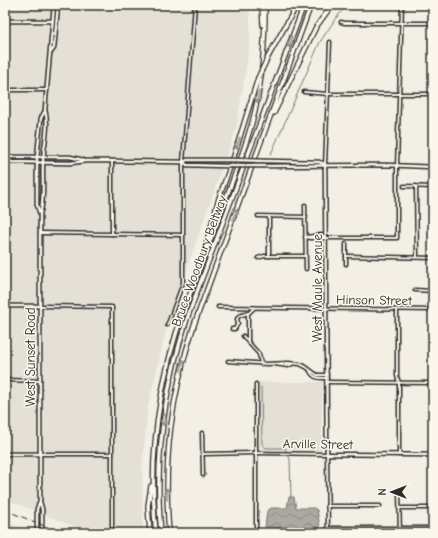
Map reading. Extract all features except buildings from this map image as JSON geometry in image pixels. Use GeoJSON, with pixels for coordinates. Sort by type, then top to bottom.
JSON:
{"type":"FeatureCollection","features":[{"type":"Feature","properties":{"kind":"highway"},"geometry":{"type":"LineString","coordinates":[[262,5],[263,59]]}},
{"type":"Feature","properties":{"kind":"highway"},"geometry":{"type":"LineString","coordinates":[[150,533],[148,506],[153,475],[156,430],[164,378],[177,329],[248,137],[259,92],[263,59],[265,5]]}},
{"type":"Feature","properties":{"kind":"highway"},"geometry":{"type":"LineString","coordinates":[[198,272],[215,209],[234,156],[258,78],[297,5]]}},
{"type":"Feature","properties":{"kind":"highway","name":"Bruce Woodbury Beltway"},"geometry":{"type":"LineString","coordinates":[[161,533],[159,489],[161,445],[167,395],[175,362],[188,316],[304,5]]}},
{"type":"Feature","properties":{"kind":"highway","name":"Bruce Woodbury Beltway"},"geometry":{"type":"LineString","coordinates":[[169,533],[167,480],[168,449],[175,395],[182,361],[311,5]]}},
{"type":"Feature","properties":{"kind":"highway"},"geometry":{"type":"LineString","coordinates":[[267,128],[314,30],[332,5]]}},
{"type":"Feature","properties":{"kind":"highway"},"geometry":{"type":"LineString","coordinates":[[153,475],[156,533]]}},
{"type":"Feature","properties":{"kind":"main road","name":"West Sunset Road"},"geometry":{"type":"LineString","coordinates":[[42,533],[42,509],[40,501],[40,214],[43,205],[43,157],[47,119],[45,110],[54,5]]}},
{"type":"Feature","properties":{"kind":"main road","name":"West Sunset Road"},"geometry":{"type":"LineString","coordinates":[[51,52],[54,48],[58,5]]}},
{"type":"Feature","properties":{"kind":"main road"},"geometry":{"type":"LineString","coordinates":[[5,21],[53,21]]}},
{"type":"Feature","properties":{"kind":"main road","name":"West Sunset Road"},"geometry":{"type":"LineString","coordinates":[[40,214],[36,205],[37,157],[41,118],[45,110]]}},
{"type":"Feature","properties":{"kind":"main road"},"geometry":{"type":"LineString","coordinates":[[7,159],[11,157],[70,157],[86,161]]}},
{"type":"Feature","properties":{"kind":"main road"},"geometry":{"type":"LineString","coordinates":[[7,159],[11,162],[37,163],[70,163],[86,161],[183,162],[187,160],[229,160],[319,162],[325,165]]}},
{"type":"Feature","properties":{"kind":"main road"},"geometry":{"type":"LineString","coordinates":[[183,162],[187,165],[227,166],[325,165],[433,167]]}},
{"type":"Feature","properties":{"kind":"main road","name":"West Maule Avenue"},"geometry":{"type":"LineString","coordinates":[[325,165],[327,454]]}},
{"type":"Feature","properties":{"kind":"main road"},"geometry":{"type":"LineString","coordinates":[[5,306],[40,306]]}},
{"type":"Feature","properties":{"kind":"main road"},"geometry":{"type":"LineString","coordinates":[[5,454],[40,454]]}},
{"type":"Feature","properties":{"kind":"main road","name":"Arville Street"},"geometry":{"type":"LineString","coordinates":[[327,454],[433,455]]}},
{"type":"Feature","properties":{"kind":"main road","name":"West Sunset Road"},"geometry":{"type":"LineString","coordinates":[[37,533],[37,509],[40,501]]}},
{"type":"Feature","properties":{"kind":"street"},"geometry":{"type":"LineString","coordinates":[[167,325],[183,283],[183,162],[195,5]]}},
{"type":"Feature","properties":{"kind":"street"},"geometry":{"type":"LineString","coordinates":[[305,237],[397,238],[397,166],[402,5]]}},
{"type":"Feature","properties":{"kind":"street"},"geometry":{"type":"LineString","coordinates":[[341,22],[345,24],[433,23]]}},
{"type":"Feature","properties":{"kind":"street","name":"West Maule Avenue"},"geometry":{"type":"LineString","coordinates":[[325,165],[330,42]]}},
{"type":"Feature","properties":{"kind":"street"},"geometry":{"type":"LineString","coordinates":[[5,90],[47,90]]}},
{"type":"Feature","properties":{"kind":"street"},"geometry":{"type":"LineString","coordinates":[[304,92],[328,94],[433,94]]}},
{"type":"Feature","properties":{"kind":"street"},"geometry":{"type":"LineString","coordinates":[[112,161],[112,234]]}},
{"type":"Feature","properties":{"kind":"street"},"geometry":{"type":"LineString","coordinates":[[404,186],[433,187]]}},
{"type":"Feature","properties":{"kind":"street"},"geometry":{"type":"LineString","coordinates":[[416,186],[417,257]]}},
{"type":"Feature","properties":{"kind":"street"},"geometry":{"type":"LineString","coordinates":[[305,205],[306,269]]}},
{"type":"Feature","properties":{"kind":"street"},"geometry":{"type":"LineString","coordinates":[[258,216],[306,217]]}},
{"type":"Feature","properties":{"kind":"street"},"geometry":{"type":"LineString","coordinates":[[269,217],[269,256]]}},
{"type":"Feature","properties":{"kind":"street"},"geometry":{"type":"LineString","coordinates":[[40,233],[183,235]]}},
{"type":"Feature","properties":{"kind":"street"},"geometry":{"type":"LineString","coordinates":[[346,244],[346,264]]}},
{"type":"Feature","properties":{"kind":"street"},"geometry":{"type":"LineString","coordinates":[[258,258],[269,256],[305,256]]}},
{"type":"Feature","properties":{"kind":"street"},"geometry":{"type":"LineString","coordinates":[[346,256],[433,258]]}},
{"type":"Feature","properties":{"kind":"street"},"geometry":{"type":"LineString","coordinates":[[415,290],[433,291]]}},
{"type":"Feature","properties":{"kind":"street"},"geometry":{"type":"LineString","coordinates":[[40,306],[112,307],[112,527]]}},
{"type":"Feature","properties":{"kind":"street","name":"Hinson Street"},"geometry":{"type":"LineString","coordinates":[[218,307],[433,310]]}},
{"type":"Feature","properties":{"kind":"street"},"geometry":{"type":"LineString","coordinates":[[232,329],[235,329],[239,316],[254,308]]}},
{"type":"Feature","properties":{"kind":"street"},"geometry":{"type":"LineString","coordinates":[[397,310],[399,455]]}},
{"type":"Feature","properties":{"kind":"street"},"geometry":{"type":"LineString","coordinates":[[248,342],[249,324],[247,320],[249,312]]}},
{"type":"Feature","properties":{"kind":"street"},"geometry":{"type":"LineString","coordinates":[[243,336],[259,354],[261,364]]}},
{"type":"Feature","properties":{"kind":"street"},"geometry":{"type":"LineString","coordinates":[[228,361],[273,364],[277,366],[288,366],[292,364],[302,365],[316,375],[327,377]]}},
{"type":"Feature","properties":{"kind":"street"},"geometry":{"type":"LineString","coordinates":[[5,380],[40,381]]}},
{"type":"Feature","properties":{"kind":"street"},"geometry":{"type":"LineString","coordinates":[[327,382],[433,383]]}},
{"type":"Feature","properties":{"kind":"street"},"geometry":{"type":"LineString","coordinates":[[256,384],[256,533]]}},
{"type":"Feature","properties":{"kind":"street"},"geometry":{"type":"LineString","coordinates":[[202,433],[203,475]]}},
{"type":"Feature","properties":{"kind":"street"},"geometry":{"type":"LineString","coordinates":[[40,454],[112,454]]}},
{"type":"Feature","properties":{"kind":"street","name":"Arville Street"},"geometry":{"type":"LineString","coordinates":[[203,454],[327,454]]}},
{"type":"Feature","properties":{"kind":"street","name":"West Maule Avenue"},"geometry":{"type":"LineString","coordinates":[[327,454],[328,533]]}},
{"type":"Feature","properties":{"kind":"street"},"geometry":{"type":"LineString","coordinates":[[399,493],[400,533]]}},
{"type":"Feature","properties":{"kind":"street"},"geometry":{"type":"LineString","coordinates":[[327,506],[380,506]]}},
{"type":"Feature","properties":{"kind":"street"},"geometry":{"type":"LineString","coordinates":[[399,508],[433,508]]}},
{"type":"Feature","properties":{"kind":"street"},"geometry":{"type":"LineString","coordinates":[[328,528],[433,528]]}},
{"type":"Feature","properties":{"kind":"shaded area"},"geometry":{"type":"Polygon","coordinates":[[[5,5],[250,5],[250,35],[247,63],[236,129],[168,322],[148,407],[142,468],[143,533],[91,533],[5,499],[5,5]]]}},
{"type":"Feature","properties":{"kind":"shaded area"},"geometry":{"type":"Polygon","coordinates":[[[259,382],[322,382],[322,451],[259,450],[259,382]]]}},
{"type":"Feature","properties":{"kind":"shaded area"},"geometry":{"type":"Polygon","coordinates":[[[5,522],[32,531],[32,533],[5,533],[5,522]]]}},
{"type":"Feature","properties":{"kind":"water"},"geometry":{"type":"Polygon","coordinates":[[[289,497],[294,497],[296,508],[314,508],[317,510],[321,533],[264,533],[264,531],[308,531],[307,528],[265,527],[267,511],[271,508],[287,508],[289,497]]]}},
{"type":"Feature","properties":{"kind":"waterway"},"geometry":{"type":"LineString","coordinates":[[271,154],[320,42],[336,18],[347,5]]}},
{"type":"Feature","properties":{"kind":"waterway"},"geometry":{"type":"LineString","coordinates":[[261,387],[262,444],[266,448],[285,448],[290,459],[291,497]]}},
{"type":"Feature","properties":{"kind":"railway"},"geometry":{"type":"LineString","coordinates":[[5,510],[62,533]]}}]}
